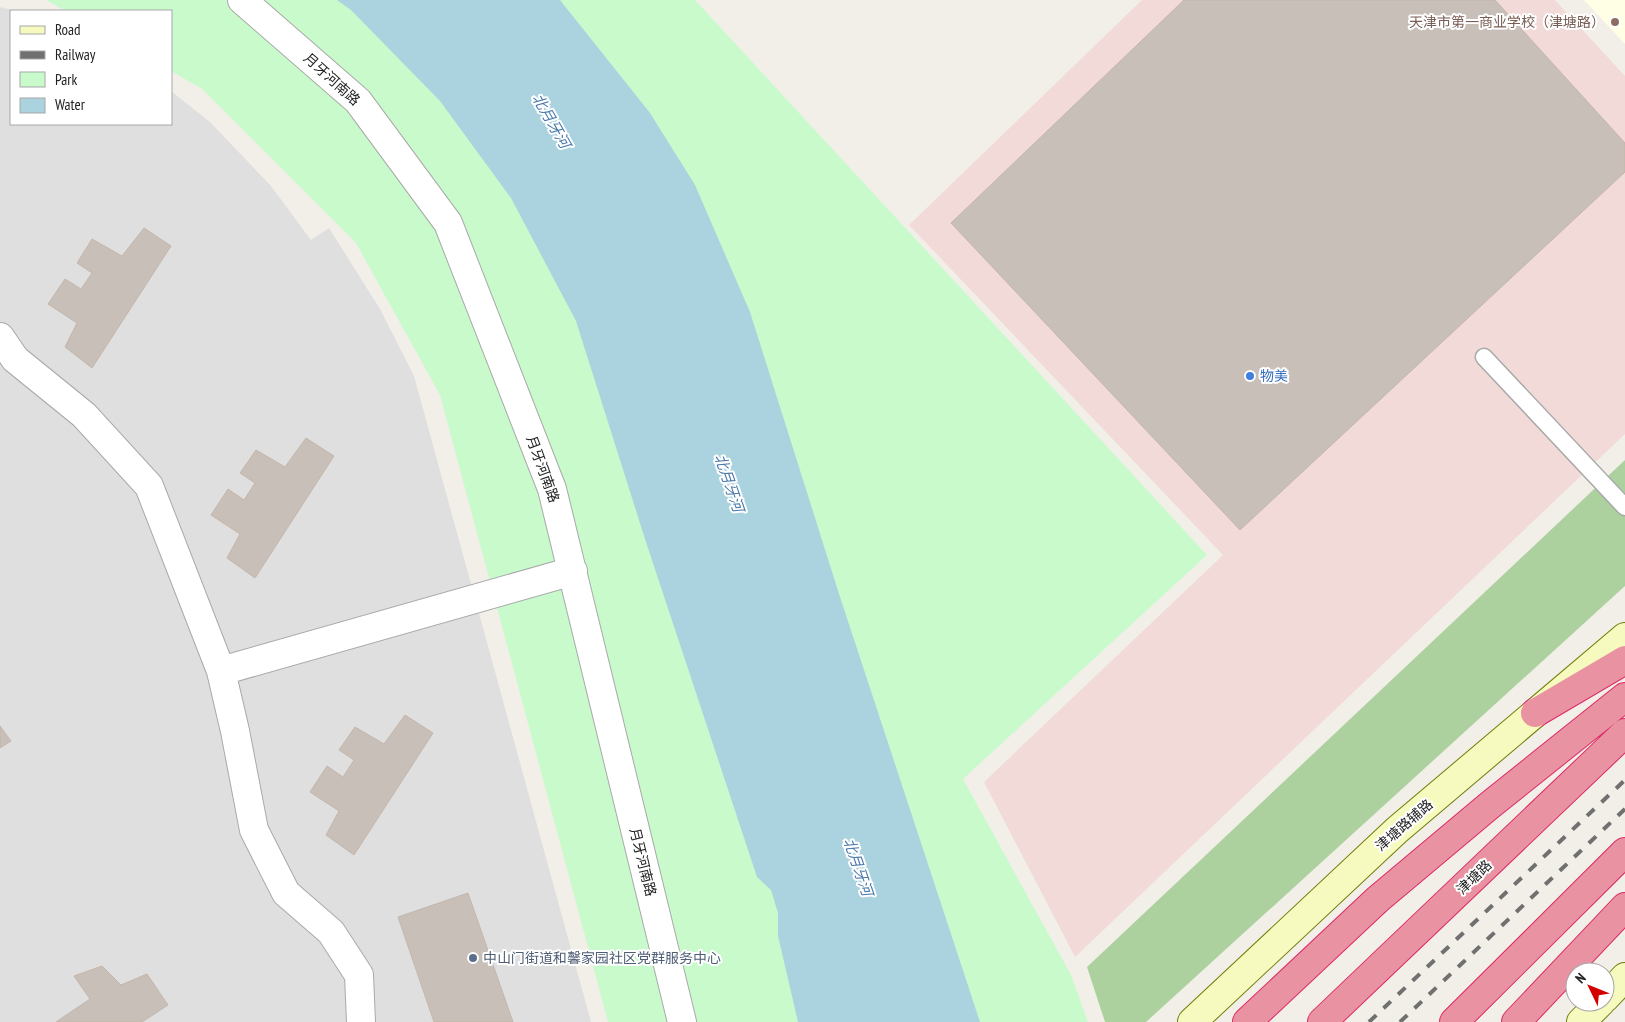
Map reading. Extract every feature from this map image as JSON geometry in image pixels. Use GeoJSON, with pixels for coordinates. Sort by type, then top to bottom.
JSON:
{"type":"FeatureCollection","features":[{"type":"Feature","properties":{"kind":"highway"},"geometry":{"type":"LineString","coordinates":[[1535,713],[1625,660]]}},
{"type":"Feature","properties":{"kind":"highway"},"geometry":{"type":"LineString","coordinates":[[1247,1022],[1385,893],[1490,805],[1625,697]]}},
{"type":"Feature","properties":{"kind":"highway","name":"津塘路"},"geometry":{"type":"LineString","coordinates":[[1322,1022],[1625,733]]}},
{"type":"Feature","properties":{"kind":"highway"},"geometry":{"type":"LineString","coordinates":[[1454,1022],[1625,852]]}},
{"type":"Feature","properties":{"kind":"highway"},"geometry":{"type":"LineString","coordinates":[[1516,1022],[1625,907]]}},
{"type":"Feature","properties":{"kind":"street","name":"月牙河南路"},"geometry":{"type":"LineString","coordinates":[[242,0],[358,101],[448,222],[552,489],[682,1022]]}},
{"type":"Feature","properties":{"kind":"street"},"geometry":{"type":"LineString","coordinates":[[0,337],[15,359],[84,415],[149,486],[221,671],[235,731],[254,830],[286,892],[331,932],[359,975],[361,1022]]}},
{"type":"Feature","properties":{"kind":"street"},"geometry":{"type":"LineString","coordinates":[[221,671],[572,571]]}},
{"type":"Feature","properties":{"kind":"street","name":"津塘路辅路"},"geometry":{"type":"LineString","coordinates":[[1192,1022],[1397,830],[1625,636]]}},
{"type":"Feature","properties":{"kind":"street"},"geometry":{"type":"LineString","coordinates":[[1582,1022],[1616,989]]}},
{"type":"Feature","properties":{"kind":"lane"},"geometry":{"type":"LineString","coordinates":[[1484,358],[1625,506]]}},
{"type":"Feature","properties":{"kind":"shaded area"},"geometry":{"type":"Polygon","coordinates":[[[1142,0],[1555,0],[1625,76],[1625,434],[1075,957],[984,782],[1223,555],[909,225],[1142,0]]]}},
{"type":"Feature","properties":{"kind":"shaded area","name":"天津市第一商业学校（津塘路）"},"geometry":{"type":"Polygon","coordinates":[[[1584,0],[1625,0],[1625,44],[1584,0]]]}},
{"type":"Feature","properties":{"kind":"shaded area"},"geometry":{"type":"Polygon","coordinates":[[[0,7],[12,10],[10,10],[10,125],[172,125],[172,92],[210,122],[271,186],[311,240],[329,228],[380,309],[414,376],[591,1022],[0,1022],[0,7]]]}},
{"type":"Feature","properties":{"kind":"green space"},"geometry":{"type":"Polygon","coordinates":[[[46,0],[695,0],[1207,555],[963,779],[1071,975],[1088,1022],[608,1022],[440,395],[356,243],[202,89],[172,72],[172,10],[64,10],[46,0]]]}},
{"type":"Feature","properties":{"kind":"green space"},"geometry":{"type":"Polygon","coordinates":[[[1625,460],[1625,586],[1146,1022],[1105,1022],[1087,967],[1625,460]]]}},
{"type":"Feature","properties":{"kind":"water","name":"北月牙河"},"geometry":{"type":"Polygon","coordinates":[[[337,0],[560,0],[650,113],[695,185],[750,312],[840,597],[980,1022],[798,1022],[778,936],[778,913],[771,890],[757,877],[645,539],[576,321],[511,198],[440,101],[351,10],[337,0]]]}},
{"type":"Feature","properties":{"kind":"building","name":"物美"},"geometry":{"type":"Polygon","coordinates":[[[1184,0],[1495,0],[1625,143],[1625,172],[1240,530],[951,223],[1184,0]]]}},
{"type":"Feature","properties":{"kind":"building"},"geometry":{"type":"Polygon","coordinates":[[[144,228],[171,246],[92,368],[65,347],[77,323],[48,304],[65,279],[81,289],[92,273],[77,263],[92,239],[122,256],[144,228]]]}},
{"type":"Feature","properties":{"kind":"building"},"geometry":{"type":"Polygon","coordinates":[[[306,438],[334,456],[255,578],[227,558],[240,534],[211,515],[228,489],[244,500],[255,483],[240,473],[256,450],[285,467],[306,438]]]}},
{"type":"Feature","properties":{"kind":"building"},"geometry":{"type":"Polygon","coordinates":[[[405,715],[433,733],[354,855],[326,835],[339,811],[310,792],[327,766],[343,777],[354,760],[339,750],[355,727],[384,744],[405,715]]]}},
{"type":"Feature","properties":{"kind":"building"},"geometry":{"type":"Polygon","coordinates":[[[0,726],[11,741],[0,748],[0,726]]]}},
{"type":"Feature","properties":{"kind":"building"},"geometry":{"type":"Polygon","coordinates":[[[468,893],[513,1022],[434,1022],[398,917],[468,893]]]}},
{"type":"Feature","properties":{"kind":"building"},"geometry":{"type":"Polygon","coordinates":[[[102,966],[121,985],[147,974],[168,1005],[142,1022],[56,1022],[90,999],[74,976],[102,966]]]}},
{"type":"Feature","properties":{"kind":"railway"},"geometry":{"type":"LineString","coordinates":[[1369,1022],[1625,780]]}},
{"type":"Feature","properties":{"kind":"railway"},"geometry":{"type":"LineString","coordinates":[[1400,1022],[1625,809]]}},
{"type":"Feature","properties":{"kind":"place","name":"天津市第一商业学校（津塘路）"},"geometry":{"type":"Point","coordinates":[1615,22]}},
{"type":"Feature","properties":{"kind":"place","name":"物美"},"geometry":{"type":"Point","coordinates":[1250,376]}},
{"type":"Feature","properties":{"kind":"place","name":"中山门街道和馨家园社区党群服务中心"},"geometry":{"type":"Point","coordinates":[473,958]}}]}
